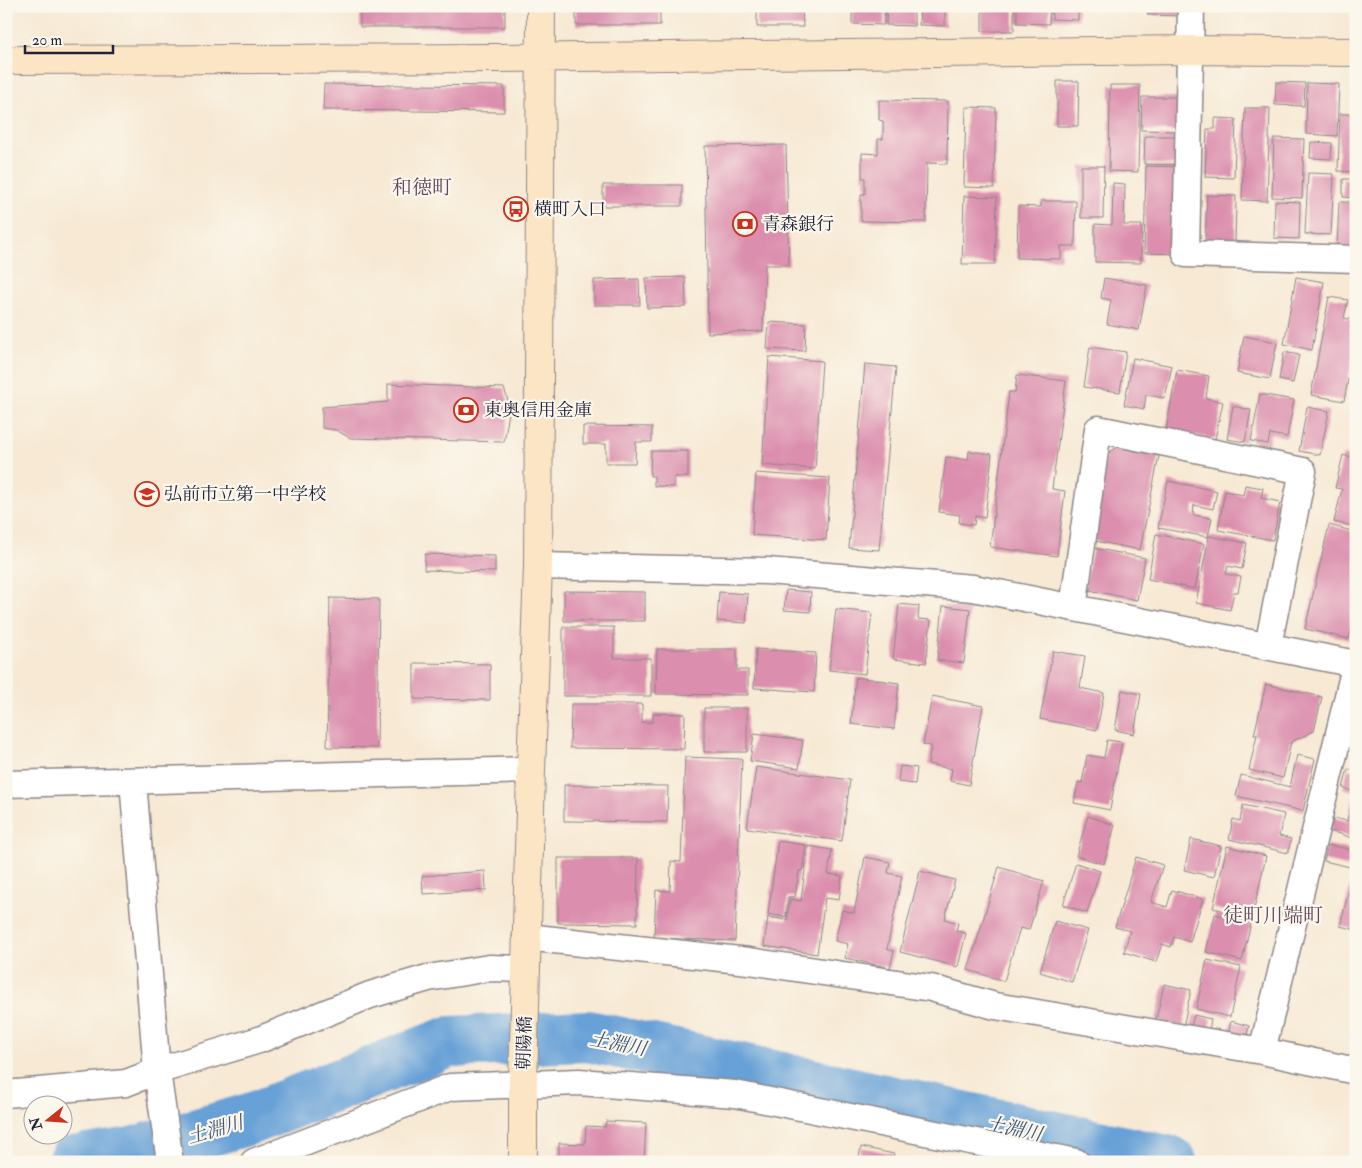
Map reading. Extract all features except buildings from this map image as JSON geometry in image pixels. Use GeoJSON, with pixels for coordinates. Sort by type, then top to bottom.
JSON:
{"type":"FeatureCollection","features":[{"type":"Feature","properties":{"kind":"street","name":"朝陽橋"},"geometry":{"type":"LineString","coordinates":[[523,1162],[530,770],[538,566],[541,6]]}},
{"type":"Feature","properties":{"kind":"street"},"geometry":{"type":"LineString","coordinates":[[1191,6],[1186,254],[1356,259]]}},
{"type":"Feature","properties":{"kind":"street"},"geometry":{"type":"LineString","coordinates":[[6,60],[541,57],[1190,50],[1356,52]]}},
{"type":"Feature","properties":{"kind":"street"},"geometry":{"type":"LineString","coordinates":[[1073,608],[1098,428],[1303,471],[1268,646]]}},
{"type":"Feature","properties":{"kind":"street"},"geometry":{"type":"LineString","coordinates":[[538,566],[787,573],[973,588],[1356,664],[1262,1051]]}},
{"type":"Feature","properties":{"kind":"street"},"geometry":{"type":"LineString","coordinates":[[6,784],[530,770]]}},
{"type":"Feature","properties":{"kind":"street"},"geometry":{"type":"LineString","coordinates":[[133,781],[157,1071],[170,1162]]}},
{"type":"Feature","properties":{"kind":"street"},"geometry":{"type":"LineString","coordinates":[[526,937],[749,961],[931,988],[995,1006],[1262,1051],[1356,1071]]}},
{"type":"Feature","properties":{"kind":"street"},"geometry":{"type":"LineString","coordinates":[[6,1094],[126,1083],[157,1071],[259,1040],[370,995],[428,978],[489,968],[526,969]]}},
{"type":"Feature","properties":{"kind":"street"},"geometry":{"type":"LineString","coordinates":[[254,1162],[450,1087],[579,1082],[735,1094],[1076,1162]]}},
{"type":"Feature","properties":{"kind":"waterway","name":"土淵川"},"geometry":{"type":"LineString","coordinates":[[73,1162],[132,1153],[253,1118],[449,1042],[588,1036],[1171,1162]]}},
{"type":"Feature","properties":{"kind":"place","name":"横町入口"},"geometry":{"type":"Point","coordinates":[516,209]}},
{"type":"Feature","properties":{"kind":"place","name":"青森銀行"},"geometry":{"type":"Point","coordinates":[745,224]}},
{"type":"Feature","properties":{"kind":"place","name":"東奥信用金庫"},"geometry":{"type":"Point","coordinates":[466,410]}},
{"type":"Feature","properties":{"kind":"place","name":"弘前市立第一中学校"},"geometry":{"type":"Point","coordinates":[147,494]}},
{"type":"Feature","properties":{"kind":"district","name":"和徳町"},"geometry":{"type":"Point","coordinates":[422,187]}},
{"type":"Feature","properties":{"kind":"district","name":"徒町川端町"},"geometry":{"type":"Point","coordinates":[1273,915]}}]}
